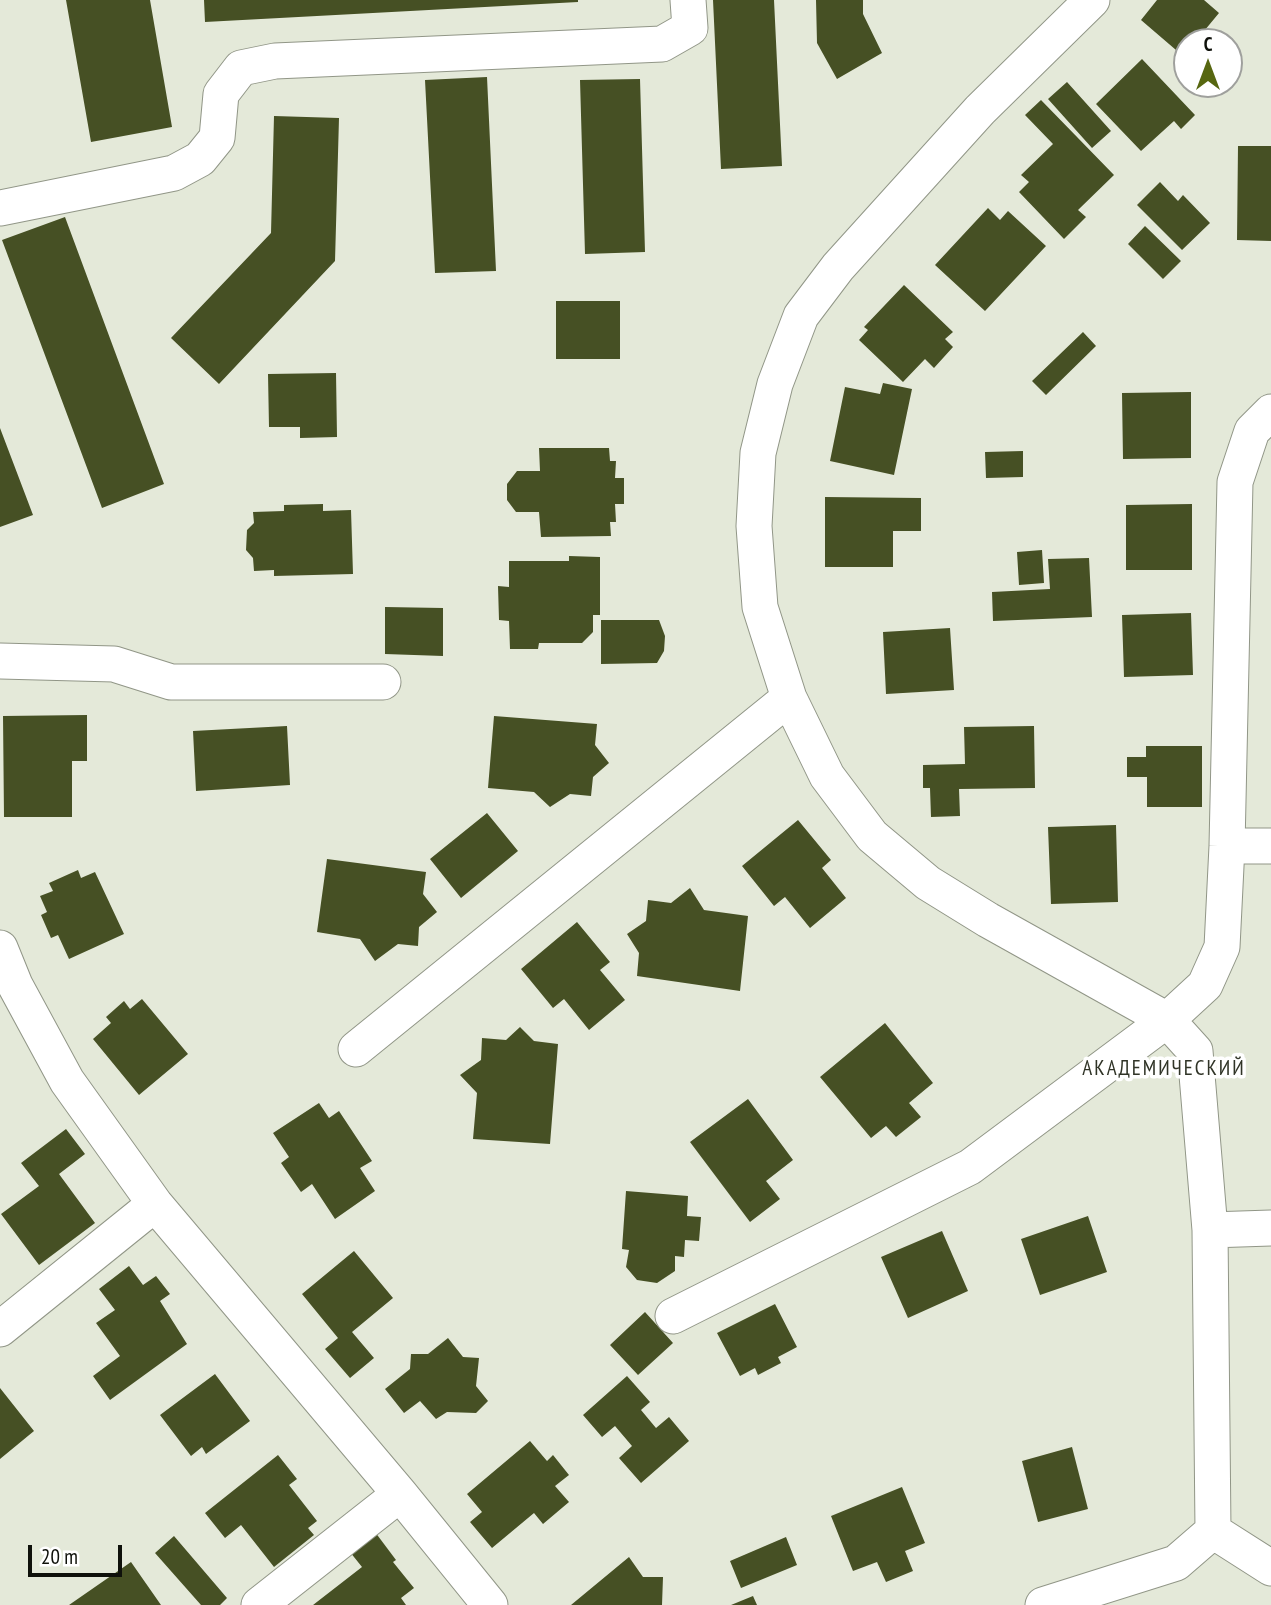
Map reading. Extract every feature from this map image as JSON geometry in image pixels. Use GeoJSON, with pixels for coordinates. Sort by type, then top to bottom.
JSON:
{"type":"FeatureCollection","features":[{"type":"Feature","properties":{"kind":"street"},"geometry":{"type":"LineString","coordinates":[[0,208],[174,173],[200,159],[217,138],[221,94],[242,68],[275,61],[662,44],[690,28],[688,0]]}},
{"type":"Feature","properties":{"kind":"street"},"geometry":{"type":"LineString","coordinates":[[1044,1605],[1176,1563],[1213,1531],[1210,1230],[1195,1051],[1167,1020],[988,920],[928,883],[872,836],[827,776],[789,698],[760,607],[754,526],[758,453],[775,384],[801,316],[838,267],[980,110],[1092,0]]}},
{"type":"Feature","properties":{"kind":"street"},"geometry":{"type":"LineString","coordinates":[[673,1315],[970,1167],[1167,1020],[1205,985],[1222,947],[1227,846],[1235,482],[1252,431],[1271,412]]}},
{"type":"Feature","properties":{"kind":"street"},"geometry":{"type":"LineString","coordinates":[[0,661],[114,664],[171,682],[383,682]]}},
{"type":"Feature","properties":{"kind":"street"},"geometry":{"type":"LineString","coordinates":[[356,1049],[789,698]]}},
{"type":"Feature","properties":{"kind":"street"},"geometry":{"type":"LineString","coordinates":[[1227,846],[1271,846]]}},
{"type":"Feature","properties":{"kind":"street"},"geometry":{"type":"LineString","coordinates":[[0,948],[15,985],[67,1080],[155,1203],[490,1605]]}},
{"type":"Feature","properties":{"kind":"street"},"geometry":{"type":"LineString","coordinates":[[0,1328],[155,1203]]}},
{"type":"Feature","properties":{"kind":"street"},"geometry":{"type":"LineString","coordinates":[[1210,1230],[1271,1228]]}},
{"type":"Feature","properties":{"kind":"street"},"geometry":{"type":"LineString","coordinates":[[259,1605],[400,1494]]}},
{"type":"Feature","properties":{"kind":"street"},"geometry":{"type":"LineString","coordinates":[[1213,1531],[1271,1568]]}},
{"type":"Feature","properties":{"kind":"building"},"geometry":{"type":"Polygon","coordinates":[[[66,0],[150,0],[172,127],[91,142],[66,0]]]}},
{"type":"Feature","properties":{"kind":"building"},"geometry":{"type":"Polygon","coordinates":[[[204,0],[578,0],[578,2],[205,22],[204,0]]]}},
{"type":"Feature","properties":{"kind":"building"},"geometry":{"type":"Polygon","coordinates":[[[713,0],[774,0],[782,166],[721,169],[713,0]]]}},
{"type":"Feature","properties":{"kind":"building"},"geometry":{"type":"Polygon","coordinates":[[[816,0],[863,0],[863,14],[882,53],[837,79],[817,43],[816,0]]]}},
{"type":"Feature","properties":{"kind":"building"},"geometry":{"type":"Polygon","coordinates":[[[1157,0],[1204,0],[1219,13],[1207,28],[1173,28],[1173,47],[1141,20],[1157,0]]]}},
{"type":"Feature","properties":{"kind":"building"},"geometry":{"type":"Polygon","coordinates":[[[1142,59],[1173,92],[1173,98],[1179,98],[1195,115],[1181,129],[1174,121],[1141,151],[1096,104],[1142,59]]]}},
{"type":"Feature","properties":{"kind":"building"},"geometry":{"type":"Polygon","coordinates":[[[487,77],[496,271],[435,273],[425,80],[487,77]]]}},
{"type":"Feature","properties":{"kind":"building"},"geometry":{"type":"Polygon","coordinates":[[[640,79],[645,252],[585,254],[580,80],[640,79]]]}},
{"type":"Feature","properties":{"kind":"building"},"geometry":{"type":"Polygon","coordinates":[[[1067,82],[1111,131],[1092,148],[1048,99],[1067,82]]]}},
{"type":"Feature","properties":{"kind":"building"},"geometry":{"type":"Polygon","coordinates":[[[1041,100],[1114,175],[1078,210],[1086,217],[1064,239],[1019,192],[1029,182],[1021,175],[1053,144],[1025,115],[1041,100]]]}},
{"type":"Feature","properties":{"kind":"building"},"geometry":{"type":"Polygon","coordinates":[[[274,116],[339,118],[335,261],[219,384],[171,338],[271,233],[274,116]]]}},
{"type":"Feature","properties":{"kind":"building"},"geometry":{"type":"Polygon","coordinates":[[[1238,146],[1271,146],[1271,241],[1237,240],[1238,146]]]}},
{"type":"Feature","properties":{"kind":"building"},"geometry":{"type":"Polygon","coordinates":[[[1160,182],[1178,201],[1183,195],[1210,223],[1182,250],[1137,205],[1160,182]]]}},
{"type":"Feature","properties":{"kind":"building"},"geometry":{"type":"Polygon","coordinates":[[[988,208],[1000,220],[1008,211],[1046,246],[985,311],[935,265],[988,208]]]}},
{"type":"Feature","properties":{"kind":"building"},"geometry":{"type":"Polygon","coordinates":[[[65,217],[164,484],[102,508],[2,240],[65,217]]]}},
{"type":"Feature","properties":{"kind":"building"},"geometry":{"type":"Polygon","coordinates":[[[1145,226],[1181,261],[1163,279],[1128,244],[1145,226]]]}},
{"type":"Feature","properties":{"kind":"building"},"geometry":{"type":"Polygon","coordinates":[[[904,285],[953,332],[945,339],[953,347],[934,368],[925,359],[903,382],[859,340],[868,330],[864,327],[904,285]]]}},
{"type":"Feature","properties":{"kind":"building"},"geometry":{"type":"Polygon","coordinates":[[[556,301],[620,301],[620,359],[556,359],[556,301]]]}},
{"type":"Feature","properties":{"kind":"building"},"geometry":{"type":"Polygon","coordinates":[[[1083,332],[1096,346],[1046,395],[1032,381],[1083,332]]]}},
{"type":"Feature","properties":{"kind":"building"},"geometry":{"type":"Polygon","coordinates":[[[336,373],[337,437],[300,438],[300,427],[269,427],[268,374],[336,373]]]}},
{"type":"Feature","properties":{"kind":"building"},"geometry":{"type":"Polygon","coordinates":[[[883,383],[912,389],[894,475],[830,461],[845,387],[880,394],[883,383]]]}},
{"type":"Feature","properties":{"kind":"building"},"geometry":{"type":"Polygon","coordinates":[[[1191,392],[1191,458],[1123,459],[1122,393],[1191,392]]]}},
{"type":"Feature","properties":{"kind":"building"},"geometry":{"type":"Polygon","coordinates":[[[0,428],[33,515],[0,527],[0,428]]]}},
{"type":"Feature","properties":{"kind":"building"},"geometry":{"type":"Polygon","coordinates":[[[539,448],[609,448],[610,461],[616,461],[615,478],[624,478],[624,504],[615,504],[616,522],[610,522],[611,536],[541,537],[539,512],[516,512],[507,500],[507,484],[517,471],[540,471],[539,448]]]}},
{"type":"Feature","properties":{"kind":"building"},"geometry":{"type":"Polygon","coordinates":[[[1023,451],[1023,477],[986,478],[985,452],[1023,451]]]}},
{"type":"Feature","properties":{"kind":"building"},"geometry":{"type":"Polygon","coordinates":[[[825,497],[921,498],[921,531],[893,531],[893,567],[825,567],[825,497]]]}},
{"type":"Feature","properties":{"kind":"building"},"geometry":{"type":"Polygon","coordinates":[[[323,504],[323,511],[351,510],[353,574],[274,576],[274,570],[254,571],[253,558],[246,550],[247,530],[254,523],[253,512],[284,511],[284,505],[323,504]]]}},
{"type":"Feature","properties":{"kind":"building"},"geometry":{"type":"Polygon","coordinates":[[[1192,504],[1192,570],[1126,570],[1126,505],[1192,504]]]}},
{"type":"Feature","properties":{"kind":"building"},"geometry":{"type":"Polygon","coordinates":[[[1042,550],[1044,583],[1019,585],[1017,552],[1042,550]]]}},
{"type":"Feature","properties":{"kind":"building"},"geometry":{"type":"Polygon","coordinates":[[[569,556],[600,557],[600,615],[593,615],[593,632],[582,643],[539,643],[538,649],[510,649],[509,621],[499,620],[498,586],[509,587],[509,561],[569,561],[569,556]]]}},
{"type":"Feature","properties":{"kind":"building"},"geometry":{"type":"Polygon","coordinates":[[[1089,558],[1092,617],[993,621],[992,592],[1050,589],[1048,559],[1089,558]]]}},
{"type":"Feature","properties":{"kind":"building"},"geometry":{"type":"Polygon","coordinates":[[[385,607],[443,608],[443,656],[385,654],[385,607]]]}},
{"type":"Feature","properties":{"kind":"building"},"geometry":{"type":"Polygon","coordinates":[[[1191,613],[1193,675],[1124,677],[1122,615],[1191,613]]]}},
{"type":"Feature","properties":{"kind":"building"},"geometry":{"type":"Polygon","coordinates":[[[601,620],[659,620],[665,636],[664,651],[657,663],[601,664],[601,620]]]}},
{"type":"Feature","properties":{"kind":"building"},"geometry":{"type":"Polygon","coordinates":[[[950,628],[954,690],[886,694],[883,632],[950,628]]]}},
{"type":"Feature","properties":{"kind":"building"},"geometry":{"type":"Polygon","coordinates":[[[87,715],[87,761],[72,761],[72,817],[4,817],[3,716],[87,715]]]}},
{"type":"Feature","properties":{"kind":"building"},"geometry":{"type":"Polygon","coordinates":[[[494,716],[597,724],[595,745],[609,763],[593,777],[591,796],[570,794],[550,807],[534,792],[488,788],[494,716]]]}},
{"type":"Feature","properties":{"kind":"building"},"geometry":{"type":"Polygon","coordinates":[[[287,726],[290,785],[196,791],[193,731],[287,726]]]}},
{"type":"Feature","properties":{"kind":"building"},"geometry":{"type":"Polygon","coordinates":[[[1034,726],[1035,788],[959,789],[960,816],[931,817],[930,788],[923,788],[923,765],[965,764],[964,727],[1034,726]]]}},
{"type":"Feature","properties":{"kind":"building"},"geometry":{"type":"Polygon","coordinates":[[[1146,746],[1202,746],[1202,807],[1147,807],[1147,777],[1127,777],[1127,757],[1146,757],[1146,746]]]}},
{"type":"Feature","properties":{"kind":"building"},"geometry":{"type":"Polygon","coordinates":[[[487,813],[518,851],[461,898],[430,859],[487,813]]]}},
{"type":"Feature","properties":{"kind":"building"},"geometry":{"type":"Polygon","coordinates":[[[798,820],[831,860],[822,868],[846,898],[810,928],[785,897],[774,906],[742,866],[798,820]]]}},
{"type":"Feature","properties":{"kind":"building"},"geometry":{"type":"Polygon","coordinates":[[[1116,825],[1118,902],[1051,904],[1048,827],[1116,825]]]}},
{"type":"Feature","properties":{"kind":"building"},"geometry":{"type":"Polygon","coordinates":[[[327,859],[426,872],[423,894],[437,912],[419,927],[418,946],[398,944],[375,961],[360,939],[317,932],[327,859]]]}},
{"type":"Feature","properties":{"kind":"building"},"geometry":{"type":"Polygon","coordinates":[[[78,870],[81,878],[95,872],[124,934],[69,959],[58,935],[51,938],[41,915],[47,912],[40,896],[53,891],[49,883],[78,870]]]}},
{"type":"Feature","properties":{"kind":"building"},"geometry":{"type":"Polygon","coordinates":[[[690,888],[704,910],[748,916],[740,991],[637,976],[639,953],[627,934],[646,921],[648,900],[671,903],[690,888]]]}},
{"type":"Feature","properties":{"kind":"building"},"geometry":{"type":"Polygon","coordinates":[[[577,922],[610,962],[600,970],[625,1000],[589,1030],[564,999],[553,1008],[521,969],[577,922]]]}},
{"type":"Feature","properties":{"kind":"building"},"geometry":{"type":"Polygon","coordinates":[[[142,999],[188,1054],[139,1095],[93,1039],[111,1023],[106,1017],[124,1001],[130,1009],[142,999]]]}},
{"type":"Feature","properties":{"kind":"building"},"geometry":{"type":"Polygon","coordinates":[[[885,1023],[933,1083],[909,1103],[921,1117],[896,1137],[886,1126],[871,1138],[820,1077],[885,1023]]]}},
{"type":"Feature","properties":{"kind":"building"},"geometry":{"type":"Polygon","coordinates":[[[520,1027],[534,1041],[558,1044],[550,1144],[473,1139],[477,1093],[460,1075],[481,1060],[482,1038],[506,1040],[520,1027]]]}},
{"type":"Feature","properties":{"kind":"building"},"geometry":{"type":"Polygon","coordinates":[[[748,1099],[793,1160],[766,1181],[780,1199],[750,1222],[690,1142],[748,1099]]]}},
{"type":"Feature","properties":{"kind":"building"},"geometry":{"type":"Polygon","coordinates":[[[319,1103],[329,1118],[339,1111],[372,1161],[360,1168],[375,1191],[335,1219],[312,1184],[301,1192],[281,1163],[289,1157],[273,1133],[319,1103]]]}},
{"type":"Feature","properties":{"kind":"building"},"geometry":{"type":"Polygon","coordinates":[[[66,1129],[85,1154],[59,1174],[95,1223],[39,1265],[1,1214],[39,1186],[21,1163],[66,1129]]]}},
{"type":"Feature","properties":{"kind":"building"},"geometry":{"type":"Polygon","coordinates":[[[626,1191],[688,1196],[687,1216],[701,1217],[699,1241],[685,1240],[684,1257],[675,1256],[675,1271],[657,1283],[637,1280],[626,1267],[629,1250],[622,1249],[626,1191]]]}},
{"type":"Feature","properties":{"kind":"building"},"geometry":{"type":"Polygon","coordinates":[[[1088,1216],[1107,1272],[1040,1295],[1021,1239],[1088,1216]]]}},
{"type":"Feature","properties":{"kind":"building"},"geometry":{"type":"Polygon","coordinates":[[[942,1231],[968,1291],[908,1318],[881,1257],[942,1231]]]}},
{"type":"Feature","properties":{"kind":"building"},"geometry":{"type":"Polygon","coordinates":[[[354,1251],[393,1298],[352,1332],[374,1358],[350,1378],[325,1349],[338,1338],[302,1294],[354,1251]]]}},
{"type":"Feature","properties":{"kind":"building"},"geometry":{"type":"Polygon","coordinates":[[[129,1266],[143,1285],[156,1276],[170,1294],[160,1301],[187,1344],[110,1400],[93,1376],[120,1356],[96,1323],[115,1310],[99,1289],[129,1266]]]}},
{"type":"Feature","properties":{"kind":"building"},"geometry":{"type":"Polygon","coordinates":[[[775,1304],[797,1347],[778,1357],[781,1363],[758,1375],[755,1368],[740,1376],[717,1333],[775,1304]]]}},
{"type":"Feature","properties":{"kind":"building"},"geometry":{"type":"Polygon","coordinates":[[[645,1312],[673,1343],[638,1375],[610,1345],[645,1312]]]}},
{"type":"Feature","properties":{"kind":"building"},"geometry":{"type":"Polygon","coordinates":[[[448,1338],[463,1357],[479,1358],[476,1386],[488,1401],[476,1413],[447,1412],[436,1419],[420,1401],[404,1413],[385,1389],[410,1369],[411,1354],[428,1354],[448,1338]]]}},
{"type":"Feature","properties":{"kind":"building"},"geometry":{"type":"Polygon","coordinates":[[[215,1374],[250,1421],[206,1454],[202,1447],[191,1456],[160,1415],[215,1374]]]}},
{"type":"Feature","properties":{"kind":"building"},"geometry":{"type":"Polygon","coordinates":[[[627,1376],[650,1402],[641,1410],[656,1428],[669,1417],[689,1441],[641,1483],[619,1458],[632,1446],[615,1426],[602,1437],[583,1415],[627,1376]]]}},
{"type":"Feature","properties":{"kind":"building"},"geometry":{"type":"Polygon","coordinates":[[[0,1388],[34,1431],[0,1459],[0,1388]]]}},
{"type":"Feature","properties":{"kind":"building"},"geometry":{"type":"Polygon","coordinates":[[[530,1441],[547,1461],[553,1455],[569,1475],[555,1486],[569,1502],[543,1524],[534,1513],[492,1548],[470,1522],[482,1512],[467,1494],[530,1441]]]}},
{"type":"Feature","properties":{"kind":"building"},"geometry":{"type":"Polygon","coordinates":[[[1072,1447],[1088,1509],[1038,1522],[1022,1461],[1072,1447]]]}},
{"type":"Feature","properties":{"kind":"building"},"geometry":{"type":"Polygon","coordinates":[[[278,1455],[297,1479],[289,1485],[317,1521],[308,1528],[314,1535],[274,1567],[241,1525],[225,1538],[205,1513],[278,1455]]]}},
{"type":"Feature","properties":{"kind":"building"},"geometry":{"type":"Polygon","coordinates":[[[902,1487],[925,1543],[905,1551],[913,1571],[886,1582],[877,1562],[853,1571],[831,1516],[902,1487]]]}},
{"type":"Feature","properties":{"kind":"building"},"geometry":{"type":"Polygon","coordinates":[[[375,1532],[396,1560],[393,1562],[414,1588],[401,1598],[406,1605],[313,1605],[362,1567],[350,1552],[375,1532]]]}},
{"type":"Feature","properties":{"kind":"building"},"geometry":{"type":"Polygon","coordinates":[[[174,1536],[227,1598],[220,1605],[201,1605],[155,1553],[174,1536]]]}},
{"type":"Feature","properties":{"kind":"building"},"geometry":{"type":"Polygon","coordinates":[[[786,1537],[797,1565],[741,1588],[730,1561],[786,1537]]]}},
{"type":"Feature","properties":{"kind":"building"},"geometry":{"type":"Polygon","coordinates":[[[629,1557],[643,1577],[663,1577],[662,1605],[571,1605],[629,1557]]]}},
{"type":"Feature","properties":{"kind":"building"},"geometry":{"type":"Polygon","coordinates":[[[131,1562],[161,1605],[69,1605],[131,1562]]]}},
{"type":"Feature","properties":{"kind":"building"},"geometry":{"type":"Polygon","coordinates":[[[753,1596],[757,1605],[731,1605],[753,1596]]]}},
{"type":"Feature","properties":{"kind":"district","name":"АКАДЕМИЧЕСКИЙ"},"geometry":{"type":"Point","coordinates":[1164,1069]}}]}
